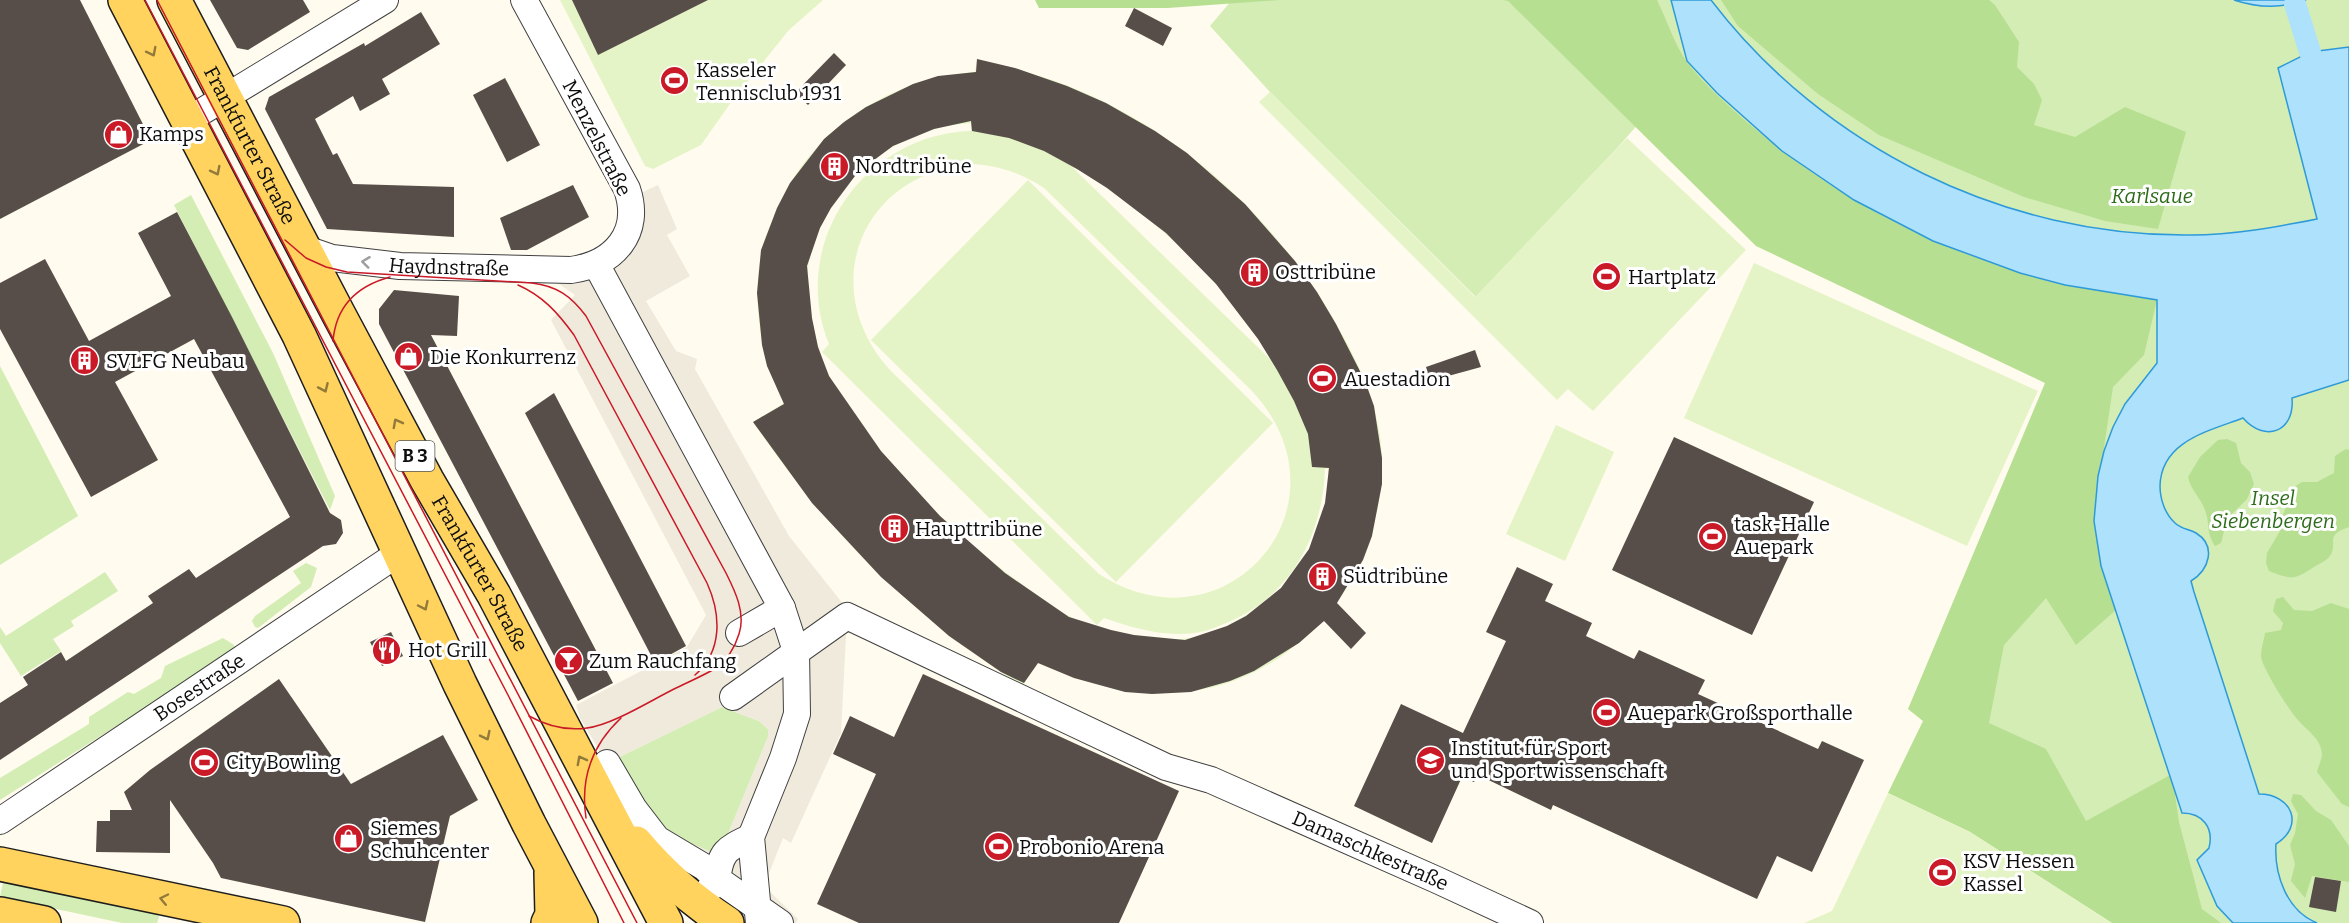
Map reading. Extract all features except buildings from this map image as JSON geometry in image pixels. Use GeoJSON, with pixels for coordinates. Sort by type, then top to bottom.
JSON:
{"type":"FeatureCollection","features":[{"type":"Feature","properties":{"kind":"main road"},"geometry":{"type":"LineString","coordinates":[[125,0],[300,335],[460,684],[580,923]]}},
{"type":"Feature","properties":{"kind":"main road","name":"Frankfurter Straße"},"geometry":{"type":"LineString","coordinates":[[174,0],[303,248],[428,480],[494,595],[666,923]]}},
{"type":"Feature","properties":{"kind":"main road"},"geometry":{"type":"LineString","coordinates":[[608,811],[652,862],[698,902],[727,923]]}},
{"type":"Feature","properties":{"kind":"main road"},"geometry":{"type":"LineString","coordinates":[[0,864],[191,914],[283,923]]}},
{"type":"Feature","properties":{"kind":"main road"},"geometry":{"type":"LineString","coordinates":[[548,923],[552,915],[550,865]]}},
{"type":"Feature","properties":{"kind":"main road"},"geometry":{"type":"LineString","coordinates":[[0,914],[44,923]]}},
{"type":"Feature","properties":{"kind":"street"},"geometry":{"type":"LineString","coordinates":[[188,120],[386,0]]}},
{"type":"Feature","properties":{"kind":"street","name":"Menzelstraße"},"geometry":{"type":"LineString","coordinates":[[524,0],[630,199],[631,219],[624,240],[598,267]]}},
{"type":"Feature","properties":{"kind":"street","name":"Haydnstraße"},"geometry":{"type":"LineString","coordinates":[[303,248],[332,258],[400,266],[571,270],[598,267]]}},
{"type":"Feature","properties":{"kind":"street"},"geometry":{"type":"LineString","coordinates":[[598,267],[782,608],[796,651],[797,714],[783,758],[751,837],[758,914]]}},
{"type":"Feature","properties":{"kind":"street","name":"Bosestraße"},"geometry":{"type":"LineString","coordinates":[[0,821],[399,553]]}},
{"type":"Feature","properties":{"kind":"street"},"geometry":{"type":"LineString","coordinates":[[739,633],[782,608]]}},
{"type":"Feature","properties":{"kind":"street","name":"Damaschkestraße"},"geometry":{"type":"LineString","coordinates":[[796,651],[847,616],[1166,767],[1211,780],[1530,923]]}},
{"type":"Feature","properties":{"kind":"street"},"geometry":{"type":"LineString","coordinates":[[733,696],[796,651]]}},
{"type":"Feature","properties":{"kind":"street"},"geometry":{"type":"LineString","coordinates":[[607,763],[634,809],[657,839],[694,860],[711,886],[758,914],[780,923]]}},
{"type":"Feature","properties":{"kind":"street"},"geometry":{"type":"LineString","coordinates":[[711,886],[720,858],[734,845],[751,837]]}},
{"type":"Feature","properties":{"kind":"green space","name":"Kasseler Tennisclub 1931"},"geometry":{"type":"Polygon","coordinates":[[[560,0],[823,0],[788,31],[732,101],[701,145],[653,169],[645,166],[560,0]]]}},
{"type":"Feature","properties":{"kind":"green space"},"geometry":{"type":"Polygon","coordinates":[[[1035,0],[1280,0],[1168,8],[1039,8],[1035,0]]]}},
{"type":"Feature","properties":{"kind":"green space"},"geometry":{"type":"Polygon","coordinates":[[[1232,0],[1526,0],[1639,123],[1476,297],[1270,92],[1210,26],[1232,0]]]}},
{"type":"Feature","properties":{"kind":"green space"},"geometry":{"type":"Polygon","coordinates":[[[1503,0],[1657,0],[1682,55],[1711,89],[1759,132],[1804,167],[1850,197],[1897,223],[1995,264],[2101,291],[2157,300],[2144,355],[2113,387],[2102,461],[2117,609],[2076,645],[2046,598],[2004,645],[1989,723],[2046,749],[2086,821],[2172,774],[2179,822],[2202,909],[2221,923],[2112,923],[1970,832],[1888,793],[1923,721],[1908,709],[2045,383],[1756,246],[1508,1],[1503,0]]]}},
{"type":"Feature","properties":{"kind":"green space","name":"Karlsaue"},"geometry":{"type":"Polygon","coordinates":[[[1603,0],[2349,0],[2349,923],[2179,923],[1967,770],[2062,370],[1777,213],[1603,0]]]}},
{"type":"Feature","properties":{"kind":"green space"},"geometry":{"type":"Polygon","coordinates":[[[1721,0],[1989,0],[1995,5],[2019,42],[2017,67],[2034,84],[2042,100],[2034,125],[2075,137],[2125,107],[2186,132],[2158,229],[2105,221],[2024,197],[1879,135],[1818,94],[1738,26],[1721,0]]]}},
{"type":"Feature","properties":{"kind":"green space","name":"Auestadion"},"geometry":{"type":"Polygon","coordinates":[[[977,59],[1066,85],[1144,124],[1215,176],[1247,206],[1304,273],[1344,338],[1366,383],[1379,430],[1382,474],[1375,518],[1361,560],[1339,599],[1310,632],[1276,660],[1236,680],[1192,691],[1151,693],[1094,684],[1038,663],[1022,686],[943,630],[874,568],[811,500],[753,422],[784,403],[764,347],[757,289],[764,241],[787,189],[806,161],[828,137],[853,116],[881,99],[911,86],[942,77],[975,72],[977,59]],[[971,123],[954,125],[905,140],[876,158],[850,181],[822,222],[809,259],[808,295],[815,336],[832,381],[884,455],[927,503],[973,546],[1058,610],[1113,632],[1161,639],[1199,636],[1236,621],[1276,593],[1301,562],[1311,545],[1325,507],[1328,468],[1325,469],[1318,515],[1301,558],[1288,577],[1254,608],[1219,626],[1194,633],[1160,633],[1104,618],[1097,625],[822,352],[829,344],[819,306],[819,269],[828,233],[844,201],[868,173],[898,151],[932,137],[971,131],[971,123]],[[973,164],[934,172],[902,188],[877,211],[861,240],[854,272],[856,305],[868,339],[891,371],[1099,574],[1147,595],[1192,596],[1231,582],[1263,556],[1283,520],[1290,479],[1281,435],[1252,391],[1044,188],[1010,171],[983,165],[973,164]],[[1072,167],[1271,360],[1258,337],[1225,293],[1185,251],[1110,190],[1092,177],[1072,167]]]}},
{"type":"Feature","properties":{"kind":"green space","name":"Hartplatz"},"geometry":{"type":"Polygon","coordinates":[[[1270,92],[1475,297],[1627,138],[1746,250],[1593,411],[1568,389],[1557,400],[1259,102],[1270,92]]]}},
{"type":"Feature","properties":{"kind":"green space"},"geometry":{"type":"Polygon","coordinates":[[[1028,180],[1273,423],[1116,582],[871,340],[1028,180]]]}},
{"type":"Feature","properties":{"kind":"green space"},"geometry":{"type":"Polygon","coordinates":[[[191,195],[273,353],[335,496],[330,510],[174,205],[191,195]]]}},
{"type":"Feature","properties":{"kind":"green space"},"geometry":{"type":"Polygon","coordinates":[[[1754,263],[2038,391],[1967,546],[1684,418],[1754,263]]]}},
{"type":"Feature","properties":{"kind":"green space"},"geometry":{"type":"Polygon","coordinates":[[[0,366],[78,516],[0,565],[0,366]]]}},
{"type":"Feature","properties":{"kind":"green space"},"geometry":{"type":"Polygon","coordinates":[[[1556,425],[1614,452],[1565,561],[1506,534],[1556,425]]]}},
{"type":"Feature","properties":{"kind":"green space"},"geometry":{"type":"Polygon","coordinates":[[[2227,439],[2236,443],[2241,463],[2250,472],[2254,484],[2247,499],[2227,519],[2221,543],[2215,546],[2210,537],[2204,508],[2188,477],[2200,457],[2218,440],[2227,439]]]}},
{"type":"Feature","properties":{"kind":"green space"},"geometry":{"type":"Polygon","coordinates":[[[2346,449],[2349,450],[2349,527],[2336,533],[2328,558],[2302,574],[2288,577],[2269,571],[2266,563],[2267,553],[2280,531],[2280,522],[2294,487],[2302,482],[2317,482],[2334,473],[2335,456],[2346,449]]]}},
{"type":"Feature","properties":{"kind":"green space"},"geometry":{"type":"Polygon","coordinates":[[[306,563],[317,568],[311,587],[258,628],[255,627],[252,621],[255,616],[301,583],[293,571],[306,563]]]}},
{"type":"Feature","properties":{"kind":"green space"},"geometry":{"type":"Polygon","coordinates":[[[105,572],[118,591],[71,621],[74,626],[53,639],[61,651],[21,676],[0,643],[0,627],[6,636],[105,572]]]}},
{"type":"Feature","properties":{"kind":"green space"},"geometry":{"type":"Polygon","coordinates":[[[2283,597],[2294,610],[2312,611],[2331,603],[2349,609],[2349,807],[2342,804],[2317,772],[2322,754],[2319,743],[2289,708],[2262,661],[2261,653],[2265,633],[2281,630],[2283,623],[2273,611],[2276,599],[2283,597]]]}},
{"type":"Feature","properties":{"kind":"green space"},"geometry":{"type":"Polygon","coordinates":[[[223,638],[234,645],[234,651],[0,800],[0,778],[89,724],[89,717],[128,692],[134,694],[161,678],[165,666],[223,638]]]}},
{"type":"Feature","properties":{"kind":"green space"},"geometry":{"type":"Polygon","coordinates":[[[722,707],[759,721],[768,729],[768,737],[726,839],[711,852],[662,831],[607,763],[722,707]]]}},
{"type":"Feature","properties":{"kind":"green space","name":"KSV Hessen Kassel"},"geometry":{"type":"Polygon","coordinates":[[[1888,793],[1970,832],[2112,923],[1804,923],[1832,911],[1888,793]]]}},
{"type":"Feature","properties":{"kind":"green space"},"geometry":{"type":"Polygon","coordinates":[[[2293,794],[2301,795],[2316,811],[2331,820],[2349,846],[2349,882],[2312,876],[2305,898],[2291,881],[2295,864],[2290,845],[2295,833],[2298,814],[2291,801],[2293,794]]]}},
{"type":"Feature","properties":{"kind":"green space"},"geometry":{"type":"Polygon","coordinates":[[[4,877],[154,909],[159,917],[157,923],[122,923],[0,897],[4,877]]]}},
{"type":"Feature","properties":{"kind":"shaded area"},"geometry":{"type":"Polygon","coordinates":[[[658,185],[677,229],[667,235],[690,276],[646,301],[676,351],[697,359],[695,369],[789,536],[844,605],[847,616],[841,733],[791,843],[783,838],[764,886],[798,919],[796,923],[747,923],[737,917],[706,894],[657,839],[662,831],[711,852],[726,839],[768,737],[768,729],[759,721],[722,707],[607,763],[580,718],[576,705],[687,647],[706,615],[551,320],[575,295],[559,284],[546,279],[587,275],[639,194],[658,185]]]}},
{"type":"Feature","properties":{"kind":"water"},"geometry":{"type":"Polygon","coordinates":[[[1671,0],[1711,0],[1756,53],[1808,99],[1863,140],[1924,174],[1987,201],[2053,220],[2122,232],[2223,234],[2317,219],[2278,68],[2310,52],[2349,47],[2349,380],[2292,398],[2289,419],[2277,430],[2269,432],[2260,430],[2243,418],[2189,440],[2169,458],[2162,471],[2160,486],[2164,506],[2171,519],[2180,527],[2196,533],[2207,544],[2206,564],[2191,581],[2194,592],[2259,794],[2280,799],[2291,812],[2290,829],[2285,837],[2276,844],[2277,868],[2284,891],[2298,910],[2317,923],[2233,923],[2217,906],[2197,860],[2209,848],[2208,828],[2196,816],[2182,813],[2101,566],[2094,521],[2098,476],[2113,427],[2125,404],[2157,363],[2157,300],[2065,285],[2020,273],[1933,241],[1854,200],[1782,151],[1717,93],[1687,61],[1671,0]]]}},
{"type":"Feature","properties":{"kind":"water"},"geometry":{"type":"Polygon","coordinates":[[[2234,0],[2306,0],[2288,5],[2270,6],[2252,5],[2234,0]]]}},
{"type":"Feature","properties":{"kind":"waterway"},"geometry":{"type":"LineString","coordinates":[[2295,4],[2310,52]]}},
{"type":"Feature","properties":{"kind":"tram line"},"geometry":{"type":"LineString","coordinates":[[145,0],[508,695],[624,923]]}},
{"type":"Feature","properties":{"kind":"tram line"},"geometry":{"type":"LineString","coordinates":[[157,0],[637,923]]}},
{"type":"Feature","properties":{"kind":"tram line"},"geometry":{"type":"LineString","coordinates":[[285,240],[306,258],[326,267],[347,272],[532,283],[563,293],[586,316],[726,573],[738,602],[741,626],[733,648],[716,668],[631,712],[597,726],[579,729],[564,728],[543,723],[529,716]]}},
{"type":"Feature","properties":{"kind":"tram line"},"geometry":{"type":"LineString","coordinates":[[333,341],[339,318],[350,299],[368,286],[390,277]]}},
{"type":"Feature","properties":{"kind":"tram line"},"geometry":{"type":"LineString","coordinates":[[518,285],[535,294],[549,306],[574,335],[707,583],[715,607],[717,632],[711,655],[695,675]]}},
{"type":"Feature","properties":{"kind":"tram line"},"geometry":{"type":"LineString","coordinates":[[586,818],[585,789],[590,763],[602,739],[621,718]]}},
{"type":"Feature","properties":{"kind":"place","name":"Kasseler Tennisclub 1931"},"geometry":{"type":"Point","coordinates":[675,81]}},
{"type":"Feature","properties":{"kind":"place","name":"Kamps"},"geometry":{"type":"Point","coordinates":[118,134]}},
{"type":"Feature","properties":{"kind":"place","name":"Nordtribüne"},"geometry":{"type":"Point","coordinates":[834,166]}},
{"type":"Feature","properties":{"kind":"place","name":"Osttribüne"},"geometry":{"type":"Point","coordinates":[1254,272]}},
{"type":"Feature","properties":{"kind":"place","name":"Hartplatz"},"geometry":{"type":"Point","coordinates":[1607,277]}},
{"type":"Feature","properties":{"kind":"place","name":"Die Konkurrenz"},"geometry":{"type":"Point","coordinates":[409,357]}},
{"type":"Feature","properties":{"kind":"place","name":"SVLFG Neubau"},"geometry":{"type":"Point","coordinates":[85,361]}},
{"type":"Feature","properties":{"kind":"place","name":"Auestadion"},"geometry":{"type":"Point","coordinates":[1323,379]}},
{"type":"Feature","properties":{"kind":"place","name":"Haupttribüne"},"geometry":{"type":"Point","coordinates":[894,529]}},
{"type":"Feature","properties":{"kind":"place","name":"task-Halle Auepark"},"geometry":{"type":"Point","coordinates":[1713,536]}},
{"type":"Feature","properties":{"kind":"place","name":"Südtribüne"},"geometry":{"type":"Point","coordinates":[1322,576]}},
{"type":"Feature","properties":{"kind":"place","name":"Hot Grill"},"geometry":{"type":"Point","coordinates":[387,650]}},
{"type":"Feature","properties":{"kind":"place","name":"Zum Rauchfang"},"geometry":{"type":"Point","coordinates":[568,661]}},
{"type":"Feature","properties":{"kind":"place","name":"Auepark Großsporthalle"},"geometry":{"type":"Point","coordinates":[1606,713]}},
{"type":"Feature","properties":{"kind":"place","name":"Institut für Sport und Sportwissenschaft"},"geometry":{"type":"Point","coordinates":[1430,760]}},
{"type":"Feature","properties":{"kind":"place","name":"City Bowling"},"geometry":{"type":"Point","coordinates":[205,762]}},
{"type":"Feature","properties":{"kind":"place","name":"Siemes Schuhcenter"},"geometry":{"type":"Point","coordinates":[349,839]}},
{"type":"Feature","properties":{"kind":"place","name":"Probonio Arena"},"geometry":{"type":"Point","coordinates":[998,847]}},
{"type":"Feature","properties":{"kind":"place","name":"KSV Hessen Kassel"},"geometry":{"type":"Point","coordinates":[1942,872]}},
{"type":"Feature","properties":{"kind":"park label","name":"Insel Siebenbergen"},"geometry":{"type":"Point","coordinates":[2273,510]}}]}
